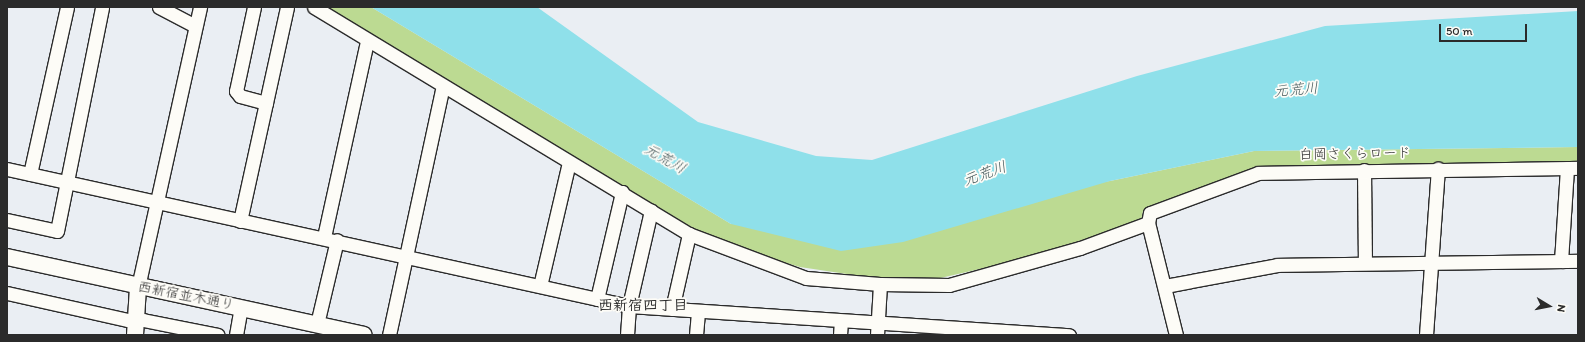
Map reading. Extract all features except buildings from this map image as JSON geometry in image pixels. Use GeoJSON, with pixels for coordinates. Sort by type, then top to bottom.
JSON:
{"type":"FeatureCollection","features":[{"type":"Feature","properties":{"kind":"street"},"geometry":{"type":"LineString","coordinates":[[30,174],[67,7]]}},
{"type":"Feature","properties":{"kind":"street"},"geometry":{"type":"LineString","coordinates":[[7,220],[57,230],[66,191],[65,183],[102,7]]}},
{"type":"Feature","properties":{"kind":"street"},"geometry":{"type":"LineString","coordinates":[[159,7],[195,26]]}},
{"type":"Feature","properties":{"kind":"street"},"geometry":{"type":"LineString","coordinates":[[136,328],[138,287],[200,7]]}},
{"type":"Feature","properties":{"kind":"street"},"geometry":{"type":"LineString","coordinates":[[254,7],[236,91],[240,96],[266,103]]}},
{"type":"Feature","properties":{"kind":"street"},"geometry":{"type":"LineString","coordinates":[[240,221],[287,7]]}},
{"type":"Feature","properties":{"kind":"street"},"geometry":{"type":"LineString","coordinates":[[314,7],[367,41],[622,192],[689,234],[806,278],[880,284],[949,285],[1080,248],[1148,223],[1165,286],[1176,335]]}},
{"type":"Feature","properties":{"kind":"street"},"geometry":{"type":"LineString","coordinates":[[317,324],[367,41]]}},
{"type":"Feature","properties":{"kind":"street"},"geometry":{"type":"LineString","coordinates":[[389,335],[443,86]]}},
{"type":"Feature","properties":{"kind":"street"},"geometry":{"type":"LineString","coordinates":[[540,286],[569,162]]}},
{"type":"Feature","properties":{"kind":"street"},"geometry":{"type":"LineString","coordinates":[[1426,335],[1438,168]]}},
{"type":"Feature","properties":{"kind":"street","name":"白岡さくらロード"},"geometry":{"type":"LineString","coordinates":[[1148,223],[1150,213],[1258,172],[1438,168],[1573,168]]}},
{"type":"Feature","properties":{"kind":"street"},"geometry":{"type":"LineString","coordinates":[[1561,261],[1573,168]]}},
{"type":"Feature","properties":{"kind":"street"},"geometry":{"type":"LineString","coordinates":[[7,169],[240,221],[331,239],[629,306],[841,321],[877,330],[1069,335]]}},
{"type":"Feature","properties":{"kind":"street"},"geometry":{"type":"LineString","coordinates":[[1364,170],[1365,263]]}},
{"type":"Feature","properties":{"kind":"street"},"geometry":{"type":"LineString","coordinates":[[597,299],[622,192]]}},
{"type":"Feature","properties":{"kind":"street"},"geometry":{"type":"LineString","coordinates":[[627,335],[629,306],[651,211]]}},
{"type":"Feature","properties":{"kind":"street"},"geometry":{"type":"LineString","coordinates":[[672,309],[689,234]]}},
{"type":"Feature","properties":{"kind":"street","name":"西新宿並木通り"},"geometry":{"type":"LineString","coordinates":[[7,257],[138,287],[241,307],[364,335]]}},
{"type":"Feature","properties":{"kind":"street"},"geometry":{"type":"LineString","coordinates":[[1165,286],[1277,265],[1578,261]]}},
{"type":"Feature","properties":{"kind":"street"},"geometry":{"type":"LineString","coordinates":[[877,330],[880,284]]}},
{"type":"Feature","properties":{"kind":"street"},"geometry":{"type":"LineString","coordinates":[[7,293],[136,328],[218,335]]}},
{"type":"Feature","properties":{"kind":"street"},"geometry":{"type":"LineString","coordinates":[[236,335],[241,307]]}},
{"type":"Feature","properties":{"kind":"street"},"geometry":{"type":"LineString","coordinates":[[696,335],[698,311]]}},
{"type":"Feature","properties":{"kind":"street"},"geometry":{"type":"LineString","coordinates":[[840,335],[841,321]]}},
{"type":"Feature","properties":{"kind":"green space"},"geometry":{"type":"Polygon","coordinates":[[[325,7],[371,7],[731,224],[1110,181],[1254,151],[1578,147],[1578,161],[1259,167],[1143,211],[1141,221],[1023,259],[936,279],[880,279],[800,267],[718,243],[325,7]]]}},
{"type":"Feature","properties":{"kind":"water","name":"元荒川"},"geometry":{"type":"Polygon","coordinates":[[[371,7],[537,7],[698,122],[816,156],[872,160],[1137,76],[1325,26],[1578,11],[1578,147],[1254,151],[1110,181],[903,242],[841,251],[731,224],[371,7]]]}},
{"type":"Feature","properties":{"kind":"district","name":"西新宿四丁目"},"geometry":{"type":"Point","coordinates":[643,306]}}]}
